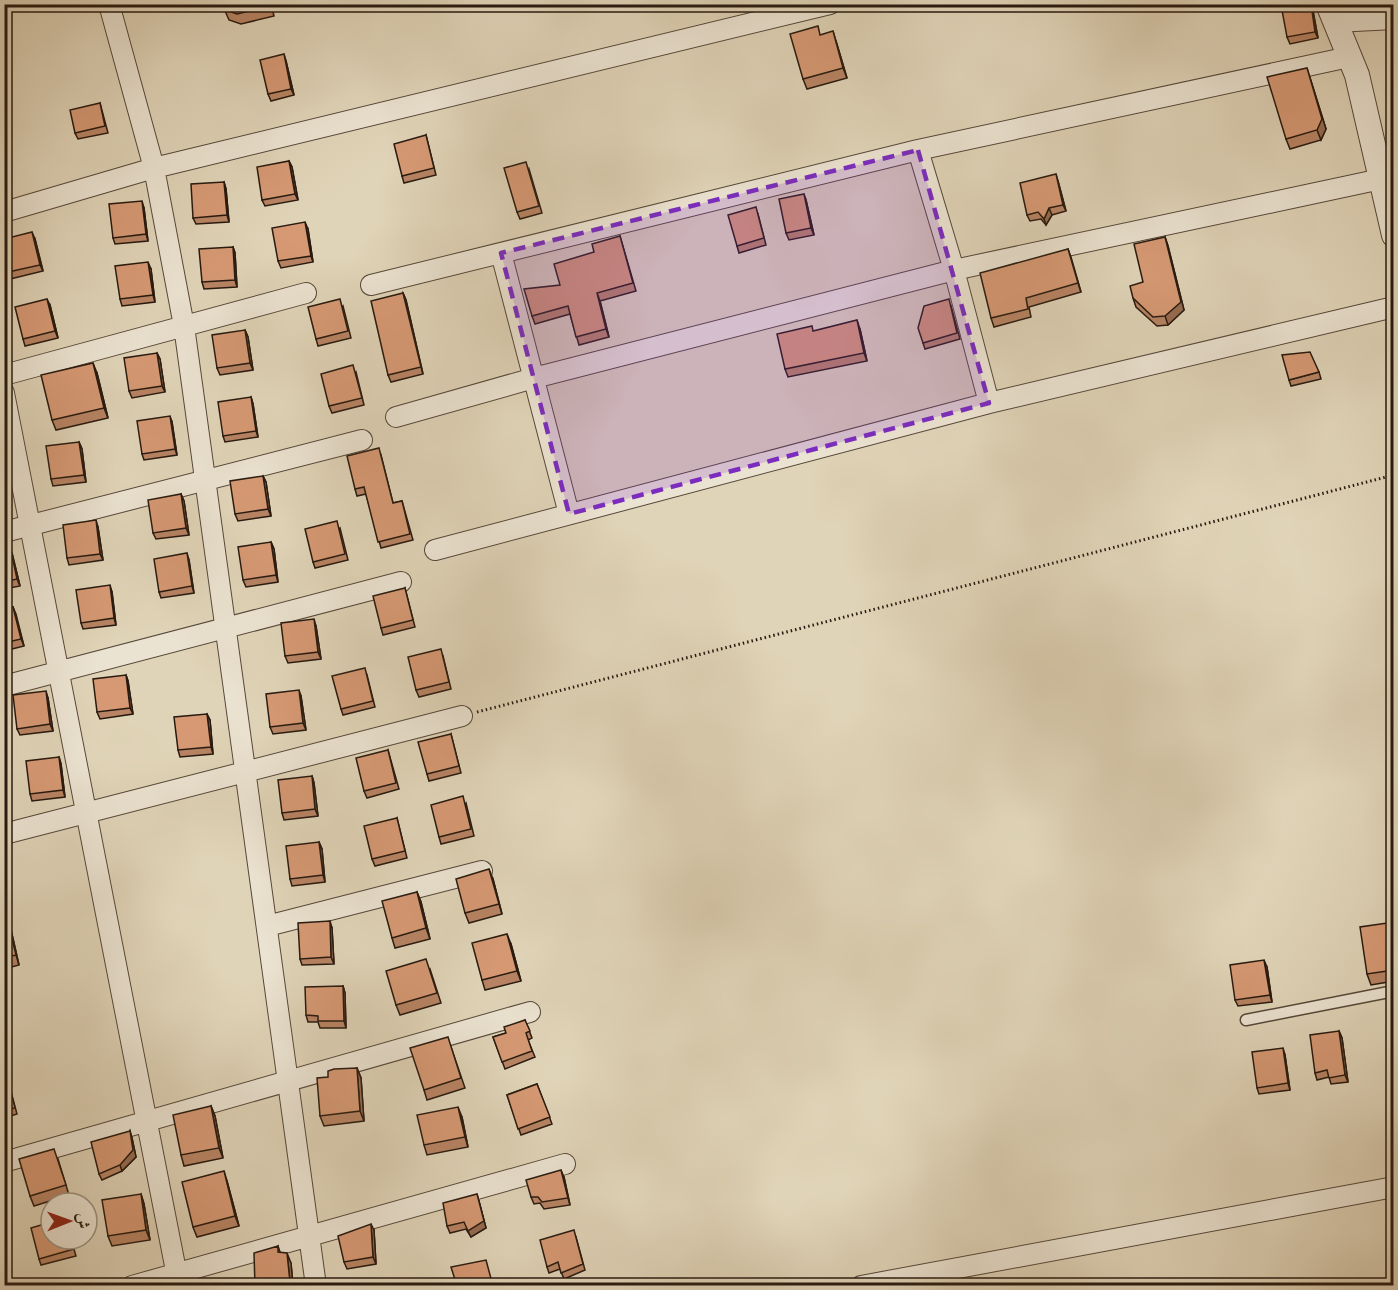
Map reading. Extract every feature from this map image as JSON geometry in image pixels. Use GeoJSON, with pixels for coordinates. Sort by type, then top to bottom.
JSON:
{"type":"FeatureCollection","features":[{"type":"Feature","properties":{"kind":"street"},"geometry":{"type":"LineString","coordinates":[[109,4],[153,168],[184,326],[316,1286]]}},
{"type":"Feature","properties":{"kind":"street"},"geometry":{"type":"LineString","coordinates":[[4,212],[153,168],[830,4]]}},
{"type":"Feature","properties":{"kind":"street"},"geometry":{"type":"LineString","coordinates":[[1394,19],[1332,13],[1357,75],[1394,235]]}},
{"type":"Feature","properties":{"kind":"street"},"geometry":{"type":"LineString","coordinates":[[371,285],[918,150],[1349,57]]}},
{"type":"Feature","properties":{"kind":"street"},"geometry":{"type":"LineString","coordinates":[[918,150],[954,270],[989,403]]}},
{"type":"Feature","properties":{"kind":"street"},"geometry":{"type":"LineString","coordinates":[[396,417],[534,378],[954,270],[1381,179]]}},
{"type":"Feature","properties":{"kind":"street"},"geometry":{"type":"LineString","coordinates":[[501,253],[569,514]]}},
{"type":"Feature","properties":{"kind":"street"},"geometry":{"type":"LineString","coordinates":[[4,375],[306,293]]}},
{"type":"Feature","properties":{"kind":"street"},"geometry":{"type":"LineString","coordinates":[[435,550],[989,403],[1394,308]]}},
{"type":"Feature","properties":{"kind":"street"},"geometry":{"type":"LineString","coordinates":[[4,393],[178,1279]]}},
{"type":"Feature","properties":{"kind":"street"},"geometry":{"type":"LineString","coordinates":[[4,532],[362,440]]}},
{"type":"Feature","properties":{"kind":"street"},"geometry":{"type":"LineString","coordinates":[[4,686],[401,582]]}},
{"type":"Feature","properties":{"kind":"street"},"geometry":{"type":"LineString","coordinates":[[4,834],[462,716]]}},
{"type":"Feature","properties":{"kind":"street"},"geometry":{"type":"LineString","coordinates":[[267,926],[482,871]]}},
{"type":"Feature","properties":{"kind":"street"},"geometry":{"type":"LineString","coordinates":[[4,1162],[530,1012]]}},
{"type":"Feature","properties":{"kind":"street"},"geometry":{"type":"LineString","coordinates":[[132,1286],[178,1279],[309,1236],[565,1164]]}},
{"type":"Feature","properties":{"kind":"street"},"geometry":{"type":"LineString","coordinates":[[861,1286],[1394,1187]]}},
{"type":"Feature","properties":{"kind":"lane"},"geometry":{"type":"LineString","coordinates":[[1246,1020],[1394,991]]}},
{"type":"Feature","properties":{"kind":"path"},"geometry":{"type":"LineString","coordinates":[[462,716],[1394,475]]}},
{"type":"Feature","properties":{"kind":"highlighted area"},"geometry":{"type":"Polygon","coordinates":[[[918,150],[989,403],[569,514],[501,253],[918,150]]]}},
{"type":"Feature","properties":{"kind":"building"},"geometry":{"type":"Polygon","coordinates":[[[223,4],[270,4],[270,6],[237,14],[225,10],[223,4]]]}},
{"type":"Feature","properties":{"kind":"building"},"geometry":{"type":"Polygon","coordinates":[[[1311,4],[1315,32],[1287,37],[1281,5],[1311,4]]]}},
{"type":"Feature","properties":{"kind":"building"},"geometry":{"type":"Polygon","coordinates":[[[818,26],[820,35],[833,31],[843,68],[803,79],[790,34],[818,26]]]}},
{"type":"Feature","properties":{"kind":"building"},"geometry":{"type":"Polygon","coordinates":[[[284,54],[291,89],[268,94],[260,60],[284,54]]]}},
{"type":"Feature","properties":{"kind":"building"},"geometry":{"type":"Polygon","coordinates":[[[1307,68],[1322,119],[1317,130],[1286,139],[1267,77],[1307,68]]]}},
{"type":"Feature","properties":{"kind":"building"},"geometry":{"type":"Polygon","coordinates":[[[100,103],[105,126],[75,133],[70,110],[100,103]]]}},
{"type":"Feature","properties":{"kind":"building"},"geometry":{"type":"Polygon","coordinates":[[[4,133],[8,149],[4,150],[4,133]]]}},
{"type":"Feature","properties":{"kind":"building"},"geometry":{"type":"Polygon","coordinates":[[[426,135],[434,168],[402,176],[394,144],[426,135]]]}},
{"type":"Feature","properties":{"kind":"building"},"geometry":{"type":"Polygon","coordinates":[[[289,161],[295,194],[262,200],[257,167],[289,161]]]}},
{"type":"Feature","properties":{"kind":"building"},"geometry":{"type":"Polygon","coordinates":[[[526,162],[539,206],[517,212],[504,168],[526,162]]]}},
{"type":"Feature","properties":{"kind":"building"},"geometry":{"type":"Polygon","coordinates":[[[1056,174],[1063,205],[1049,208],[1044,219],[1038,212],[1027,215],[1020,183],[1056,174]]]}},
{"type":"Feature","properties":{"kind":"building"},"geometry":{"type":"Polygon","coordinates":[[[224,182],[227,215],[193,218],[191,184],[224,182]]]}},
{"type":"Feature","properties":{"kind":"building"},"geometry":{"type":"Polygon","coordinates":[[[804,194],[811,228],[786,233],[779,199],[804,194]]]}},
{"type":"Feature","properties":{"kind":"building"},"geometry":{"type":"Polygon","coordinates":[[[142,201],[146,234],[113,238],[109,204],[142,201]]]}},
{"type":"Feature","properties":{"kind":"building"},"geometry":{"type":"Polygon","coordinates":[[[756,207],[764,238],[737,246],[728,215],[756,207]]]}},
{"type":"Feature","properties":{"kind":"building"},"geometry":{"type":"Polygon","coordinates":[[[305,222],[311,256],[278,261],[272,228],[305,222]]]}},
{"type":"Feature","properties":{"kind":"building"},"geometry":{"type":"Polygon","coordinates":[[[32,232],[40,265],[8,272],[4,258],[4,239],[32,232]]]}},
{"type":"Feature","properties":{"kind":"building"},"geometry":{"type":"Polygon","coordinates":[[[620,236],[633,283],[597,293],[606,329],[576,337],[568,306],[532,316],[524,289],[560,285],[554,264],[594,252],[592,244],[620,236]]]}},
{"type":"Feature","properties":{"kind":"building"},"geometry":{"type":"Polygon","coordinates":[[[1165,237],[1181,302],[1165,316],[1153,317],[1133,298],[1130,286],[1143,282],[1134,244],[1165,237]]]}},
{"type":"Feature","properties":{"kind":"building"},"geometry":{"type":"Polygon","coordinates":[[[233,247],[235,280],[202,282],[199,249],[233,247]]]}},
{"type":"Feature","properties":{"kind":"building"},"geometry":{"type":"Polygon","coordinates":[[[1068,249],[1078,283],[1026,298],[1028,309],[991,318],[980,273],[1068,249]]]}},
{"type":"Feature","properties":{"kind":"building"},"geometry":{"type":"Polygon","coordinates":[[[148,262],[153,295],[120,299],[115,266],[148,262]]]}},
{"type":"Feature","properties":{"kind":"building"},"geometry":{"type":"Polygon","coordinates":[[[403,293],[421,367],[388,375],[371,301],[403,293]]]}},
{"type":"Feature","properties":{"kind":"building"},"geometry":{"type":"Polygon","coordinates":[[[47,299],[55,331],[23,339],[15,307],[47,299]]]}},
{"type":"Feature","properties":{"kind":"building"},"geometry":{"type":"Polygon","coordinates":[[[340,299],[348,331],[316,339],[308,307],[340,299]]]}},
{"type":"Feature","properties":{"kind":"building"},"geometry":{"type":"Polygon","coordinates":[[[949,299],[957,333],[923,343],[918,328],[924,306],[949,299]]]}},
{"type":"Feature","properties":{"kind":"building"},"geometry":{"type":"Polygon","coordinates":[[[857,320],[864,353],[785,369],[777,334],[812,326],[813,331],[857,320]]]}},
{"type":"Feature","properties":{"kind":"building"},"geometry":{"type":"Polygon","coordinates":[[[245,330],[250,363],[217,368],[212,335],[245,330]]]}},
{"type":"Feature","properties":{"kind":"building"},"geometry":{"type":"Polygon","coordinates":[[[1310,352],[1319,372],[1289,380],[1282,355],[1310,352]]]}},
{"type":"Feature","properties":{"kind":"building"},"geometry":{"type":"Polygon","coordinates":[[[157,353],[162,386],[129,391],[124,358],[157,353]]]}},
{"type":"Feature","properties":{"kind":"building"},"geometry":{"type":"Polygon","coordinates":[[[93,363],[104,408],[52,420],[41,375],[93,363]]]}},
{"type":"Feature","properties":{"kind":"building"},"geometry":{"type":"Polygon","coordinates":[[[353,365],[362,398],[329,406],[321,374],[353,365]]]}},
{"type":"Feature","properties":{"kind":"building"},"geometry":{"type":"Polygon","coordinates":[[[251,397],[256,431],[223,436],[218,402],[251,397]]]}},
{"type":"Feature","properties":{"kind":"building"},"geometry":{"type":"Polygon","coordinates":[[[170,416],[175,449],[142,454],[137,421],[170,416]]]}},
{"type":"Feature","properties":{"kind":"building"},"geometry":{"type":"Polygon","coordinates":[[[79,442],[84,475],[51,479],[46,446],[79,442]]]}},
{"type":"Feature","properties":{"kind":"building"},"geometry":{"type":"Polygon","coordinates":[[[379,448],[393,503],[402,501],[410,534],[378,542],[364,487],[355,489],[347,456],[379,448]]]}},
{"type":"Feature","properties":{"kind":"building"},"geometry":{"type":"Polygon","coordinates":[[[263,476],[268,509],[235,514],[230,481],[263,476]]]}},
{"type":"Feature","properties":{"kind":"building"},"geometry":{"type":"Polygon","coordinates":[[[181,494],[186,528],[153,533],[148,500],[181,494]]]}},
{"type":"Feature","properties":{"kind":"building"},"geometry":{"type":"Polygon","coordinates":[[[96,520],[100,554],[67,558],[63,525],[96,520]]]}},
{"type":"Feature","properties":{"kind":"building"},"geometry":{"type":"Polygon","coordinates":[[[337,521],[345,554],[313,562],[305,529],[337,521]]]}},
{"type":"Feature","properties":{"kind":"building"},"geometry":{"type":"Polygon","coordinates":[[[271,542],[276,575],[243,580],[238,547],[271,542]]]}},
{"type":"Feature","properties":{"kind":"building"},"geometry":{"type":"Polygon","coordinates":[[[10,546],[17,579],[4,582],[4,548],[10,546]]]}},
{"type":"Feature","properties":{"kind":"building"},"geometry":{"type":"Polygon","coordinates":[[[187,553],[192,586],[159,592],[154,559],[187,553]]]}},
{"type":"Feature","properties":{"kind":"building"},"geometry":{"type":"Polygon","coordinates":[[[110,585],[114,618],[81,623],[76,590],[110,585]]]}},
{"type":"Feature","properties":{"kind":"building"},"geometry":{"type":"Polygon","coordinates":[[[405,588],[413,620],[381,628],[373,596],[405,588]]]}},
{"type":"Feature","properties":{"kind":"building"},"geometry":{"type":"Polygon","coordinates":[[[13,607],[21,639],[4,643],[4,609],[13,607]]]}},
{"type":"Feature","properties":{"kind":"building"},"geometry":{"type":"Polygon","coordinates":[[[314,619],[318,652],[285,656],[281,623],[314,619]]]}},
{"type":"Feature","properties":{"kind":"building"},"geometry":{"type":"Polygon","coordinates":[[[441,649],[449,682],[416,690],[408,657],[441,649]]]}},
{"type":"Feature","properties":{"kind":"building"},"geometry":{"type":"Polygon","coordinates":[[[365,668],[373,701],[341,709],[332,676],[365,668]]]}},
{"type":"Feature","properties":{"kind":"building"},"geometry":{"type":"Polygon","coordinates":[[[126,675],[130,708],[97,712],[93,679],[126,675]]]}},
{"type":"Feature","properties":{"kind":"building"},"geometry":{"type":"Polygon","coordinates":[[[299,690],[303,723],[270,727],[266,694],[299,690]]]}},
{"type":"Feature","properties":{"kind":"building"},"geometry":{"type":"Polygon","coordinates":[[[46,691],[50,724],[17,729],[13,695],[46,691]]]}},
{"type":"Feature","properties":{"kind":"building"},"geometry":{"type":"Polygon","coordinates":[[[207,714],[211,747],[178,750],[174,717],[207,714]]]}},
{"type":"Feature","properties":{"kind":"building"},"geometry":{"type":"Polygon","coordinates":[[[451,734],[459,766],[427,774],[418,742],[451,734]]]}},
{"type":"Feature","properties":{"kind":"building"},"geometry":{"type":"Polygon","coordinates":[[[388,750],[396,783],[364,791],[356,758],[388,750]]]}},
{"type":"Feature","properties":{"kind":"building"},"geometry":{"type":"Polygon","coordinates":[[[59,757],[63,790],[30,794],[26,761],[59,757]]]}},
{"type":"Feature","properties":{"kind":"building"},"geometry":{"type":"Polygon","coordinates":[[[312,776],[315,809],[282,813],[278,780],[312,776]]]}},
{"type":"Feature","properties":{"kind":"building"},"geometry":{"type":"Polygon","coordinates":[[[463,796],[471,829],[439,837],[431,805],[463,796]]]}},
{"type":"Feature","properties":{"kind":"building"},"geometry":{"type":"Polygon","coordinates":[[[397,818],[405,851],[372,859],[364,826],[397,818]]]}},
{"type":"Feature","properties":{"kind":"building"},"geometry":{"type":"Polygon","coordinates":[[[319,842],[323,875],[290,879],[286,846],[319,842]]]}},
{"type":"Feature","properties":{"kind":"building"},"geometry":{"type":"Polygon","coordinates":[[[489,869],[499,904],[465,913],[456,879],[489,869]]]}},
{"type":"Feature","properties":{"kind":"building"},"geometry":{"type":"Polygon","coordinates":[[[417,892],[426,928],[392,938],[382,901],[417,892]]]}},
{"type":"Feature","properties":{"kind":"building"},"geometry":{"type":"Polygon","coordinates":[[[4,911],[16,955],[4,958],[4,911]]]}},
{"type":"Feature","properties":{"kind":"building"},"geometry":{"type":"Polygon","coordinates":[[[330,921],[331,957],[300,959],[298,923],[330,921]]]}},
{"type":"Feature","properties":{"kind":"building"},"geometry":{"type":"Polygon","coordinates":[[[1394,922],[1394,970],[1367,974],[1360,927],[1394,922]]]}},
{"type":"Feature","properties":{"kind":"building"},"geometry":{"type":"Polygon","coordinates":[[[507,934],[517,971],[482,980],[472,943],[507,934]]]}},
{"type":"Feature","properties":{"kind":"building"},"geometry":{"type":"Polygon","coordinates":[[[426,959],[437,993],[396,1005],[386,971],[426,959]]]}},
{"type":"Feature","properties":{"kind":"building"},"geometry":{"type":"Polygon","coordinates":[[[1264,960],[1270,995],[1235,1000],[1230,965],[1264,960]]]}},
{"type":"Feature","properties":{"kind":"building"},"geometry":{"type":"Polygon","coordinates":[[[343,986],[344,1021],[318,1021],[318,1016],[306,1015],[305,987],[343,986]]]}},
{"type":"Feature","properties":{"kind":"building"},"geometry":{"type":"Polygon","coordinates":[[[525,1020],[530,1031],[526,1033],[532,1051],[502,1062],[493,1037],[506,1033],[504,1027],[525,1020]]]}},
{"type":"Feature","properties":{"kind":"building"},"geometry":{"type":"Polygon","coordinates":[[[1339,1031],[1345,1075],[1329,1078],[1327,1070],[1315,1073],[1310,1035],[1339,1031]]]}},
{"type":"Feature","properties":{"kind":"building"},"geometry":{"type":"Polygon","coordinates":[[[448,1037],[461,1078],[424,1090],[410,1048],[448,1037]]]}},
{"type":"Feature","properties":{"kind":"building"},"geometry":{"type":"Polygon","coordinates":[[[1283,1048],[1288,1083],[1257,1088],[1252,1052],[1283,1048]]]}},
{"type":"Feature","properties":{"kind":"building"},"geometry":{"type":"Polygon","coordinates":[[[357,1068],[360,1111],[320,1116],[317,1078],[328,1077],[328,1071],[334,1069],[357,1068]]]}},
{"type":"Feature","properties":{"kind":"building"},"geometry":{"type":"Polygon","coordinates":[[[7,1077],[15,1108],[4,1110],[4,1078],[7,1077]]]}},
{"type":"Feature","properties":{"kind":"building"},"geometry":{"type":"Polygon","coordinates":[[[537,1084],[550,1117],[518,1129],[507,1095],[537,1084]]]}},
{"type":"Feature","properties":{"kind":"building"},"geometry":{"type":"Polygon","coordinates":[[[211,1106],[219,1148],[181,1155],[173,1115],[211,1106]]]}},
{"type":"Feature","properties":{"kind":"building"},"geometry":{"type":"Polygon","coordinates":[[[458,1107],[465,1137],[424,1145],[417,1115],[458,1107]]]}},
{"type":"Feature","properties":{"kind":"building"},"geometry":{"type":"Polygon","coordinates":[[[130,1131],[133,1150],[120,1165],[99,1174],[91,1142],[130,1131]]]}},
{"type":"Feature","properties":{"kind":"building"},"geometry":{"type":"Polygon","coordinates":[[[54,1149],[66,1185],[39,1191],[39,1193],[30,1196],[19,1159],[54,1149]]]}},
{"type":"Feature","properties":{"kind":"building"},"geometry":{"type":"Polygon","coordinates":[[[561,1170],[568,1198],[542,1202],[538,1197],[531,1197],[526,1180],[561,1170]]]}},
{"type":"Feature","properties":{"kind":"building"},"geometry":{"type":"Polygon","coordinates":[[[224,1171],[235,1216],[193,1227],[182,1182],[224,1171]]]}},
{"type":"Feature","properties":{"kind":"building"},"geometry":{"type":"Polygon","coordinates":[[[141,1194],[146,1230],[108,1236],[102,1200],[141,1194]]]}},
{"type":"Feature","properties":{"kind":"building"},"geometry":{"type":"Polygon","coordinates":[[[477,1194],[484,1221],[468,1231],[464,1222],[447,1226],[443,1203],[477,1194]]]}},
{"type":"Feature","properties":{"kind":"building"},"geometry":{"type":"Polygon","coordinates":[[[371,1224],[373,1257],[344,1262],[338,1236],[371,1224]]]}},
{"type":"Feature","properties":{"kind":"building"},"geometry":{"type":"Polygon","coordinates":[[[39,1226],[39,1251],[67,1251],[39,1259],[31,1228],[39,1226]]]}},
{"type":"Feature","properties":{"kind":"building"},"geometry":{"type":"Polygon","coordinates":[[[574,1230],[583,1264],[561,1273],[558,1262],[547,1267],[540,1240],[574,1230]]]}},
{"type":"Feature","properties":{"kind":"building"},"geometry":{"type":"Polygon","coordinates":[[[278,1246],[278,1252],[287,1253],[290,1282],[278,1284],[279,1286],[255,1286],[254,1253],[278,1246]]]}},
{"type":"Feature","properties":{"kind":"building"},"geometry":{"type":"Polygon","coordinates":[[[486,1260],[493,1286],[457,1286],[451,1267],[486,1260]]]}},
{"type":"Feature","properties":{"kind":"building"},"geometry":{"type":"Polygon","coordinates":[[[378,1282],[379,1286],[345,1286],[378,1282]]]}}]}
